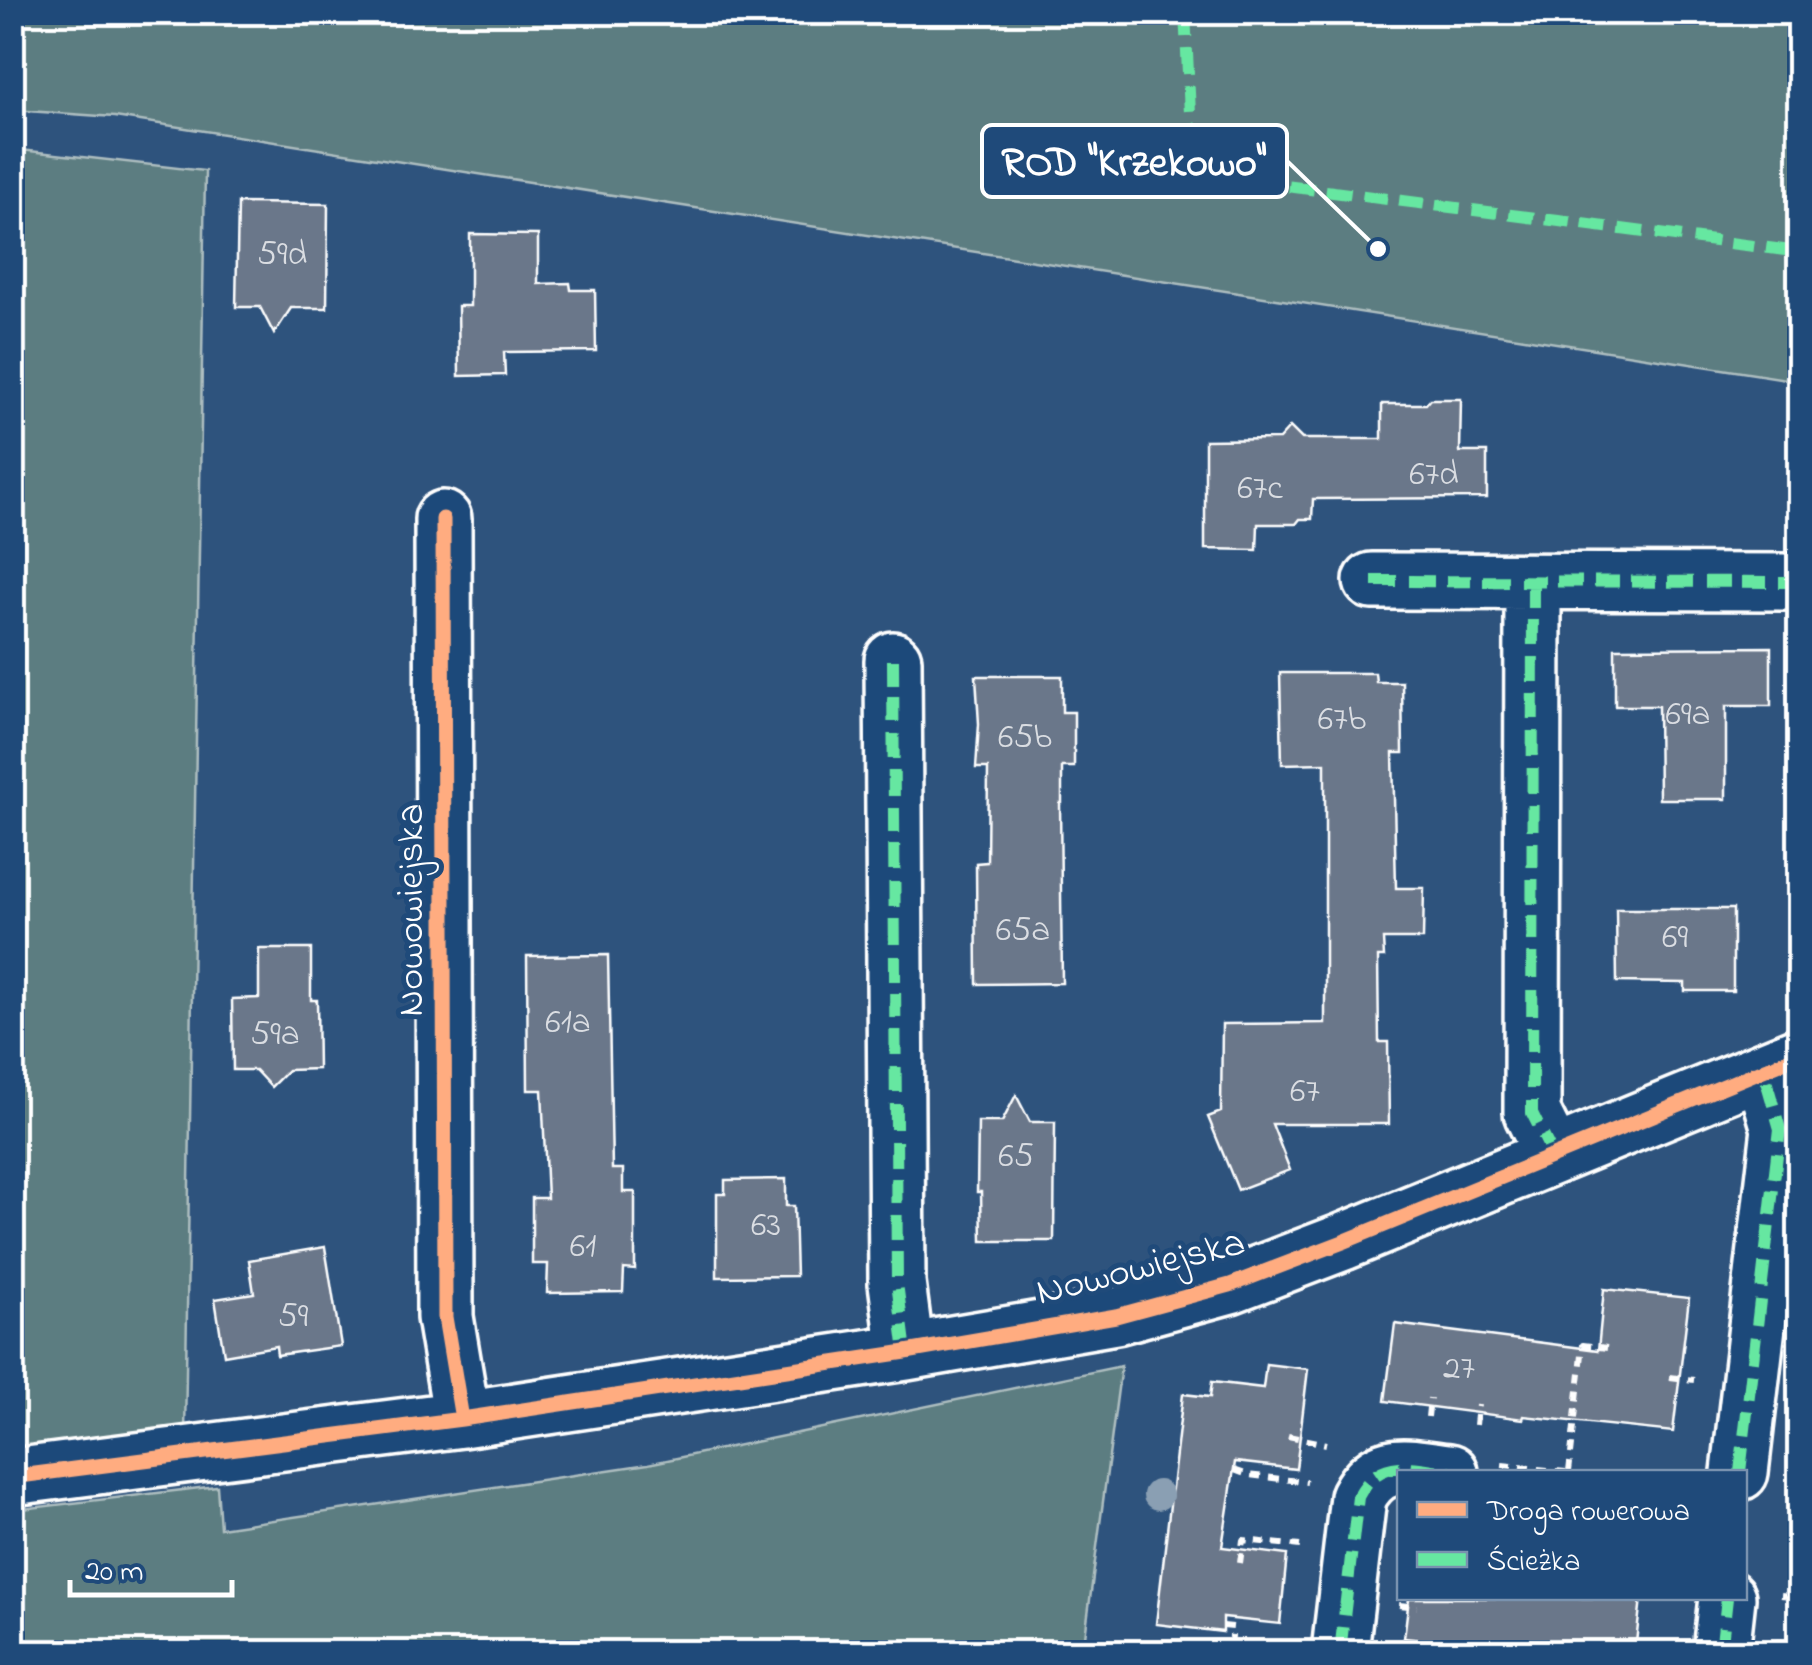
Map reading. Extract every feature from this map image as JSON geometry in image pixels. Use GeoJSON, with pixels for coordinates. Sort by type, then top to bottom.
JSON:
{"type":"FeatureCollection","features":[{"type":"Feature","properties":{"kind":"street","name":"Nowowiejska"},"geometry":{"type":"LineString","coordinates":[[443,520],[445,1317],[462,1419]]}},
{"type":"Feature","properties":{"kind":"street"},"geometry":{"type":"LineString","coordinates":[[1372,581],[1800,582]]}},
{"type":"Feature","properties":{"kind":"street"},"geometry":{"type":"LineString","coordinates":[[1534,583],[1532,1113],[1553,1155]]}},
{"type":"Feature","properties":{"kind":"street"},"geometry":{"type":"LineString","coordinates":[[894,660],[898,1283],[906,1352]]}},
{"type":"Feature","properties":{"kind":"street","name":"Nowowiejska"},"geometry":{"type":"LineString","coordinates":[[12,1477],[462,1419],[1116,1316],[1230,1285],[1343,1242],[1781,1062]]}},
{"type":"Feature","properties":{"kind":"street"},"geometry":{"type":"LineString","coordinates":[[1740,1470],[1780,1129],[1781,1062]]}},
{"type":"Feature","properties":{"kind":"street"},"geometry":{"type":"LineString","coordinates":[[1340,1652],[1358,1497],[1377,1471],[1397,1466],[1432,1470]]}},
{"type":"Feature","properties":{"kind":"street"},"geometry":{"type":"LineString","coordinates":[[1721,1652],[1727,1600]]}},
{"type":"Feature","properties":{"kind":"path"},"geometry":{"type":"LineString","coordinates":[[1570,1470],[1583,1345],[1607,1348]]}},
{"type":"Feature","properties":{"kind":"path"},"geometry":{"type":"LineString","coordinates":[[1288,1436],[1341,1446]]}},
{"type":"Feature","properties":{"kind":"path"},"geometry":{"type":"LineString","coordinates":[[1234,1470],[1318,1483]]}},
{"type":"Feature","properties":{"kind":"path"},"geometry":{"type":"LineString","coordinates":[[1240,1563],[1243,1540],[1312,1547]]}},
{"type":"Feature","properties":{"kind":"path"},"geometry":{"type":"LineString","coordinates":[[1223,1626],[1233,1627],[1231,1646],[1292,1652]]}},
{"type":"Feature","properties":{"kind":"green space"},"geometry":{"type":"Polygon","coordinates":[[[12,13],[1799,13],[1799,381],[115,117],[13,110],[12,13]]]}},
{"type":"Feature","properties":{"kind":"green space"},"geometry":{"type":"Polygon","coordinates":[[[12,149],[205,171],[185,1436],[12,1460],[12,149]]]}},
{"type":"Feature","properties":{"kind":"green space"},"geometry":{"type":"Polygon","coordinates":[[[1121,1366],[1083,1652],[13,1652],[13,1510],[217,1486],[220,1528],[648,1464],[1121,1366]]]}},
{"type":"Feature","properties":{"kind":"building"},"geometry":{"type":"Polygon","coordinates":[[[238,203],[328,204],[327,308],[291,308],[274,334],[260,307],[236,307],[238,203]]]}},
{"type":"Feature","properties":{"kind":"building"},"geometry":{"type":"Polygon","coordinates":[[[470,234],[538,235],[538,284],[570,283],[571,290],[595,290],[596,351],[504,352],[505,375],[459,376],[458,306],[470,306],[470,234]]]}},
{"type":"Feature","properties":{"kind":"building"},"geometry":{"type":"Polygon","coordinates":[[[1430,399],[1461,399],[1460,452],[1487,452],[1487,498],[1313,499],[1312,519],[1300,519],[1296,524],[1258,524],[1257,550],[1205,549],[1205,440],[1279,439],[1290,427],[1302,439],[1382,439],[1382,404],[1426,404],[1430,399]]]}},
{"type":"Feature","properties":{"kind":"building"},"geometry":{"type":"Polygon","coordinates":[[[1771,647],[1771,706],[1726,706],[1726,799],[1659,799],[1658,706],[1615,706],[1615,648],[1771,647]]]}},
{"type":"Feature","properties":{"kind":"building"},"geometry":{"type":"Polygon","coordinates":[[[1280,673],[1375,673],[1376,682],[1402,682],[1403,753],[1393,753],[1396,888],[1424,888],[1423,939],[1383,939],[1384,957],[1378,957],[1379,1042],[1388,1042],[1389,1124],[1272,1124],[1290,1170],[1238,1190],[1208,1117],[1221,1112],[1222,1024],[1325,1023],[1325,763],[1282,764],[1280,673]]]}},
{"type":"Feature","properties":{"kind":"building"},"geometry":{"type":"Polygon","coordinates":[[[976,676],[1062,676],[1062,712],[1074,712],[1074,767],[1062,767],[1060,803],[1062,983],[977,984],[976,863],[987,862],[988,768],[976,768],[976,676]]]}},
{"type":"Feature","properties":{"kind":"building"},"geometry":{"type":"Polygon","coordinates":[[[1616,909],[1733,909],[1733,991],[1685,991],[1685,983],[1617,982],[1616,909]]]}},
{"type":"Feature","properties":{"kind":"building"},"geometry":{"type":"Polygon","coordinates":[[[259,949],[311,949],[311,1000],[317,1000],[318,1069],[288,1070],[271,1087],[255,1070],[233,1070],[232,999],[259,998],[259,949]]]}},
{"type":"Feature","properties":{"kind":"building"},"geometry":{"type":"Polygon","coordinates":[[[608,955],[612,1169],[623,1169],[623,1192],[635,1192],[635,1270],[624,1269],[623,1292],[547,1293],[548,1264],[532,1264],[532,1198],[547,1198],[542,1090],[528,1090],[527,956],[608,955]]]}},
{"type":"Feature","properties":{"kind":"building"},"geometry":{"type":"Polygon","coordinates":[[[1016,1095],[1030,1122],[1055,1122],[1054,1241],[982,1241],[981,1192],[977,1192],[978,1122],[1002,1122],[1016,1095]]]}},
{"type":"Feature","properties":{"kind":"building"},"geometry":{"type":"Polygon","coordinates":[[[786,1179],[786,1206],[794,1206],[796,1276],[717,1277],[717,1194],[725,1194],[725,1180],[786,1179]]]}},
{"type":"Feature","properties":{"kind":"building"},"geometry":{"type":"Polygon","coordinates":[[[325,1247],[341,1346],[277,1355],[276,1346],[224,1355],[215,1299],[254,1293],[249,1260],[325,1247]]]}},
{"type":"Feature","properties":{"kind":"building"},"geometry":{"type":"Polygon","coordinates":[[[1604,1289],[1689,1298],[1673,1432],[1524,1416],[1523,1419],[1385,1401],[1395,1324],[1598,1350],[1604,1289]]]}},
{"type":"Feature","properties":{"kind":"building"},"geometry":{"type":"Polygon","coordinates":[[[1266,1364],[1308,1369],[1296,1469],[1235,1462],[1222,1547],[1287,1555],[1280,1624],[1223,1618],[1223,1632],[1156,1624],[1183,1394],[1210,1397],[1212,1382],[1263,1388],[1266,1364]]]}},
{"type":"Feature","properties":{"kind":"building"},"geometry":{"type":"Polygon","coordinates":[[[1409,1600],[1641,1600],[1635,1652],[1527,1652],[1404,1638],[1409,1600]]]}},
{"type":"Feature","properties":{"kind":"marked path"},"geometry":{"type":"LineString","coordinates":[[1185,12],[1193,174],[1800,252]]}},
{"type":"Feature","properties":{"kind":"marked path"},"geometry":{"type":"LineString","coordinates":[[1372,581],[1800,582]]}},
{"type":"Feature","properties":{"kind":"marked path"},"geometry":{"type":"LineString","coordinates":[[1533,583],[1532,1113],[1553,1155]]}},
{"type":"Feature","properties":{"kind":"marked path"},"geometry":{"type":"LineString","coordinates":[[893,660],[897,1283],[906,1352]]}},
{"type":"Feature","properties":{"kind":"marked path"},"geometry":{"type":"LineString","coordinates":[[1740,1470],[1780,1129],[1763,1070]]}},
{"type":"Feature","properties":{"kind":"marked path"},"geometry":{"type":"LineString","coordinates":[[1340,1652],[1358,1497],[1376,1475],[1386,1470],[1434,1470]]}},
{"type":"Feature","properties":{"kind":"marked path"},"geometry":{"type":"LineString","coordinates":[[1721,1652],[1727,1600]]}},
{"type":"Feature","properties":{"kind":"cycle path"},"geometry":{"type":"LineString","coordinates":[[443,519],[445,1317],[462,1419]]}},
{"type":"Feature","properties":{"kind":"cycle path"},"geometry":{"type":"LineString","coordinates":[[12,1477],[462,1419],[1116,1316],[1230,1285],[1343,1242],[1800,1055]]}},
{"type":"Feature","properties":{"kind":"place","name":"ROD \"Krzekowo\""},"geometry":{"type":"Point","coordinates":[1378,249]}}]}
